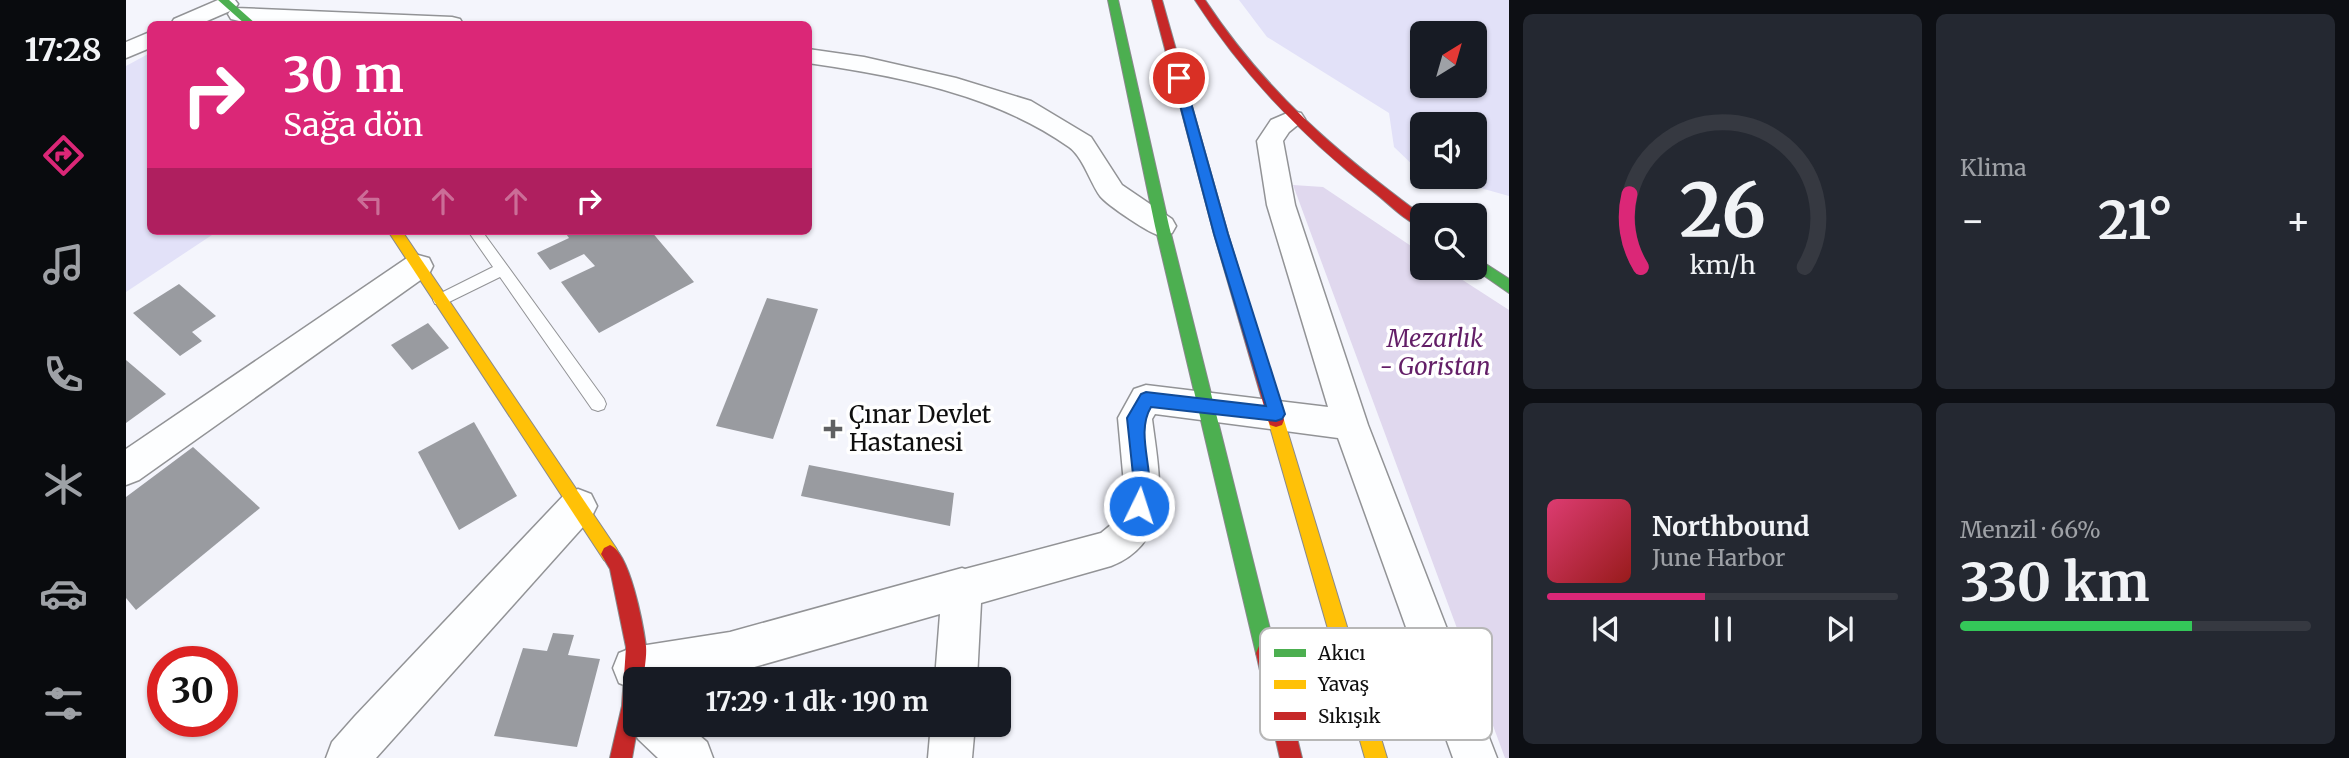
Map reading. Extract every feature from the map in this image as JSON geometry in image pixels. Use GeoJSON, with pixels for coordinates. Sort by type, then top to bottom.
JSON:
{"type":"FeatureCollection","features":[{"type":"Feature","properties":{"kind":"main road"},"geometry":{"type":"LineString","coordinates":[[1113,0],[1162,226],[1260,630]]}},
{"type":"Feature","properties":{"kind":"main road"},"geometry":{"type":"LineString","coordinates":[[1157,0],[1221,234],[1338,628]]}},
{"type":"Feature","properties":{"kind":"main road"},"geometry":{"type":"LineString","coordinates":[[1200,0],[1219,35],[1250,77],[1292,120],[1339,161],[1410,213]]}},
{"type":"Feature","properties":{"kind":"main road"},"geometry":{"type":"LineString","coordinates":[[398,235],[618,566],[636,647],[637,667]]}},
{"type":"Feature","properties":{"kind":"main road"},"geometry":{"type":"LineString","coordinates":[[1487,271],[1509,287]]}},
{"type":"Feature","properties":{"kind":"main road"},"geometry":{"type":"LineString","coordinates":[[621,758],[628,737]]}},
{"type":"Feature","properties":{"kind":"main road"},"geometry":{"type":"LineString","coordinates":[[1287,740],[1291,758]]}},
{"type":"Feature","properties":{"kind":"main road"},"geometry":{"type":"LineString","coordinates":[[1371,740],[1376,758]]}},
{"type":"Feature","properties":{"kind":"street"},"geometry":{"type":"LineString","coordinates":[[195,21],[235,11],[402,21]]}},
{"type":"Feature","properties":{"kind":"street"},"geometry":{"type":"LineString","coordinates":[[126,51],[147,40]]}},
{"type":"Feature","properties":{"kind":"street"},"geometry":{"type":"LineString","coordinates":[[812,57],[891,70],[956,86],[1022,107],[1082,143],[1112,192],[1162,226]]}},
{"type":"Feature","properties":{"kind":"street"},"geometry":{"type":"LineString","coordinates":[[1292,120],[1274,133],[1270,150],[1281,205],[1351,425],[1427,628]]}},
{"type":"Feature","properties":{"kind":"street"},"geometry":{"type":"LineString","coordinates":[[126,469],[418,266]]}},
{"type":"Feature","properties":{"kind":"street"},"geometry":{"type":"LineString","coordinates":[[704,667],[730,653],[961,587],[1111,548],[1135,528],[1143,484],[1135,418],[1146,399],[1351,425]]}},
{"type":"Feature","properties":{"kind":"street"},"geometry":{"type":"LineString","coordinates":[[348,758],[578,506]]}},
{"type":"Feature","properties":{"kind":"street"},"geometry":{"type":"LineString","coordinates":[[957,667],[961,587]]}},
{"type":"Feature","properties":{"kind":"street"},"geometry":{"type":"LineString","coordinates":[[672,737],[691,758]]}},
{"type":"Feature","properties":{"kind":"street"},"geometry":{"type":"LineString","coordinates":[[950,758],[952,737]]}},
{"type":"Feature","properties":{"kind":"street"},"geometry":{"type":"LineString","coordinates":[[1468,740],[1475,758]]}},
{"type":"Feature","properties":{"kind":"lane"},"geometry":{"type":"LineString","coordinates":[[478,235],[598,404]]}},
{"type":"Feature","properties":{"kind":"lane"},"geometry":{"type":"LineString","coordinates":[[440,300],[502,269]]}},
{"type":"Feature","properties":{"kind":"shaded area"},"geometry":{"type":"Polygon","coordinates":[[[1239,0],[1509,0],[1509,196],[1484,189],[1487,189],[1487,112],[1410,112],[1410,162],[1394,147],[1389,113],[1267,37],[1239,0]]]}},
{"type":"Feature","properties":{"kind":"shaded area"},"geometry":{"type":"Polygon","coordinates":[[[147,55],[147,235],[212,235],[126,292],[126,66],[147,55]]]}},
{"type":"Feature","properties":{"kind":"green space","name":"Mezarlık - Goristan"},"geometry":{"type":"Polygon","coordinates":[[[1293,185],[1323,187],[1410,245],[1410,280],[1463,280],[1509,310],[1509,758],[1505,758],[1492,723],[1492,628],[1457,628],[1293,185]]]}},
{"type":"Feature","properties":{"kind":"building"},"geometry":{"type":"Polygon","coordinates":[[[567,235],[654,235],[694,282],[599,333],[561,282],[595,266],[584,254],[550,270],[537,253],[569,238],[567,235]]]}},
{"type":"Feature","properties":{"kind":"building"},"geometry":{"type":"Polygon","coordinates":[[[179,284],[216,316],[192,332],[202,341],[180,356],[133,313],[179,284]]]}},
{"type":"Feature","properties":{"kind":"building"},"geometry":{"type":"Polygon","coordinates":[[[767,298],[818,309],[773,439],[716,426],[767,298]]]}},
{"type":"Feature","properties":{"kind":"building"},"geometry":{"type":"Polygon","coordinates":[[[428,323],[449,348],[412,370],[391,345],[428,323]]]}},
{"type":"Feature","properties":{"kind":"building"},"geometry":{"type":"Polygon","coordinates":[[[126,360],[166,394],[126,423],[126,360]]]}},
{"type":"Feature","properties":{"kind":"building"},"geometry":{"type":"Polygon","coordinates":[[[474,422],[517,496],[459,530],[418,452],[474,422]]]}},
{"type":"Feature","properties":{"kind":"building"},"geometry":{"type":"Polygon","coordinates":[[[193,447],[260,508],[136,610],[126,598],[126,497],[193,447]]]}},
{"type":"Feature","properties":{"kind":"building"},"geometry":{"type":"Polygon","coordinates":[[[809,465],[954,493],[950,526],[801,496],[809,465]]]}},
{"type":"Feature","properties":{"kind":"building"},"geometry":{"type":"Polygon","coordinates":[[[553,633],[574,635],[568,655],[600,659],[577,747],[494,736],[523,648],[547,651],[553,633]]]}},
{"type":"Feature","properties":{"kind":"traffic: fast"},"geometry":{"type":"LineString","coordinates":[[223,0],[248,21]]}},
{"type":"Feature","properties":{"kind":"traffic: fast"},"geometry":{"type":"LineString","coordinates":[[1113,0],[1162,226],[1260,628]]}},
{"type":"Feature","properties":{"kind":"traffic: fast"},"geometry":{"type":"LineString","coordinates":[[1487,271],[1509,287]]}},
{"type":"Feature","properties":{"kind":"traffic: slow"},"geometry":{"type":"LineString","coordinates":[[398,235],[610,554]]}},
{"type":"Feature","properties":{"kind":"traffic: slow"},"geometry":{"type":"LineString","coordinates":[[1276,420],[1338,628]]}},
{"type":"Feature","properties":{"kind":"traffic: slow"},"geometry":{"type":"LineString","coordinates":[[1371,740],[1376,758]]}},
{"type":"Feature","properties":{"kind":"traffic: jam"},"geometry":{"type":"LineString","coordinates":[[1157,0],[1221,234],[1276,420]]}},
{"type":"Feature","properties":{"kind":"traffic: jam"},"geometry":{"type":"LineString","coordinates":[[1200,0],[1247,67],[1273,96],[1328,149],[1410,213]]}},
{"type":"Feature","properties":{"kind":"traffic: jam"},"geometry":{"type":"LineString","coordinates":[[610,554],[618,566],[636,647],[632,706],[621,758]]}},
{"type":"Feature","properties":{"kind":"traffic: jam"},"geometry":{"type":"LineString","coordinates":[[1287,740],[1291,758]]}},
{"type":"Feature","properties":{"kind":"place","name":"Çınar Devlet Hastanesi"},"geometry":{"type":"Point","coordinates":[833,429]}},
{"type":"Feature","properties":{"kind":"route"},"geometry":{"type":"LineString","coordinates":[[1139,506],[1143,484],[1135,418],[1146,399],[1276,414],[1221,234],[1179,78]]}}]}
